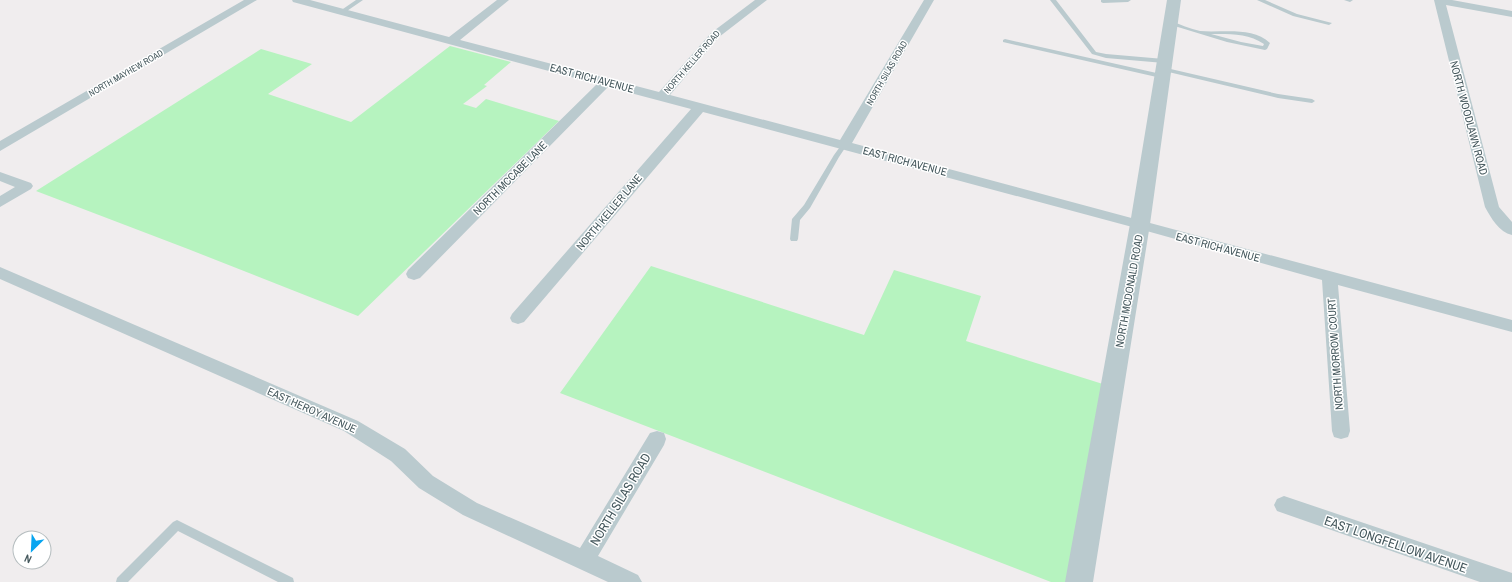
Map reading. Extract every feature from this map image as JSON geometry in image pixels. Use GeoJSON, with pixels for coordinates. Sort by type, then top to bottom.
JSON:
{"type":"FeatureCollection","features":[{"type":"Feature","properties":{"kind":"street","name":"NORTH MAYHEW ROAD"},"geometry":{"type":"LineString","coordinates":[[0,147],[252,0]]}},
{"type":"Feature","properties":{"kind":"street","name":"EAST RICH AVENUE"},"geometry":{"type":"LineString","coordinates":[[297,0],[1140,224],[1512,326]]}},
{"type":"Feature","properties":{"kind":"street"},"geometry":{"type":"LineString","coordinates":[[451,41],[504,0]]}},
{"type":"Feature","properties":{"kind":"street","name":"NORTH KELLER ROAD"},"geometry":{"type":"LineString","coordinates":[[662,97],[715,35],[762,0]]}},
{"type":"Feature","properties":{"kind":"street","name":"NORTH SILAS ROAD"},"geometry":{"type":"LineString","coordinates":[[844,145],[929,0]]}},
{"type":"Feature","properties":{"kind":"street","name":"NORTH MCDONALD ROAD"},"geometry":{"type":"LineString","coordinates":[[1079,582],[1140,224],[1170,23],[1172,0]]}},
{"type":"Feature","properties":{"kind":"street"},"geometry":{"type":"LineString","coordinates":[[1439,0],[1512,14]]}},
{"type":"Feature","properties":{"kind":"street","name":"NORTH WOODLAWN ROAD"},"geometry":{"type":"LineString","coordinates":[[1439,0],[1492,207],[1497,216],[1512,230]]}},
{"type":"Feature","properties":{"kind":"street","name":"NORTH MCCABE LANE"},"geometry":{"type":"LineString","coordinates":[[414,274],[606,82]]}},
{"type":"Feature","properties":{"kind":"street","name":"NORTH KELLER LANE"},"geometry":{"type":"LineString","coordinates":[[518,318],[700,107]]}},
{"type":"Feature","properties":{"kind":"street"},"geometry":{"type":"LineString","coordinates":[[0,176],[26,186],[0,202]]}},
{"type":"Feature","properties":{"kind":"street","name":"EAST HEROY AVENUE"},"geometry":{"type":"LineString","coordinates":[[0,273],[351,426],[398,455],[426,482],[470,509],[631,582]]}},
{"type":"Feature","properties":{"kind":"street","name":"NORTH MORROW COURT"},"geometry":{"type":"LineString","coordinates":[[1330,277],[1341,431]]}},
{"type":"Feature","properties":{"kind":"street","name":"NORTH SILAS ROAD"},"geometry":{"type":"LineString","coordinates":[[584,560],[657,438]]}},
{"type":"Feature","properties":{"kind":"street","name":"EAST LONGFELLOW AVENUE"},"geometry":{"type":"LineString","coordinates":[[1284,505],[1508,582]]}},
{"type":"Feature","properties":{"kind":"lane"},"geometry":{"type":"LineString","coordinates":[[342,12],[360,0]]}},
{"type":"Feature","properties":{"kind":"lane"},"geometry":{"type":"LineString","coordinates":[[1053,0],[1094,53],[1278,96],[1312,101]]}},
{"type":"Feature","properties":{"kind":"lane"},"geometry":{"type":"LineString","coordinates":[[1103,1],[1128,0]]}},
{"type":"Feature","properties":{"kind":"lane"},"geometry":{"type":"LineString","coordinates":[[1260,0],[1295,15],[1328,23]]}},
{"type":"Feature","properties":{"kind":"lane"},"geometry":{"type":"LineString","coordinates":[[1170,23],[1201,32],[1253,47],[1265,48],[1267,43],[1262,39],[1247,35],[1201,32]]}},
{"type":"Feature","properties":{"kind":"lane"},"geometry":{"type":"LineString","coordinates":[[1006,42],[1163,69]]}},
{"type":"Feature","properties":{"kind":"lane"},"geometry":{"type":"LineString","coordinates":[[794,239],[796,219],[807,206],[844,145]]}},
{"type":"Feature","properties":{"kind":"lane"},"geometry":{"type":"LineString","coordinates":[[121,582],[177,525],[289,582]]}},
{"type":"Feature","properties":{"kind":"green space"},"geometry":{"type":"Polygon","coordinates":[[[450,46],[511,62],[484,85],[487,86],[463,104],[476,108],[486,99],[559,121],[358,316],[36,191],[261,49],[312,64],[268,94],[351,122],[450,46]]]}},
{"type":"Feature","properties":{"kind":"green space"},"geometry":{"type":"Polygon","coordinates":[[[651,266],[864,335],[894,270],[981,296],[966,341],[1106,385],[1070,582],[1051,582],[560,393],[651,266]]]}}]}
